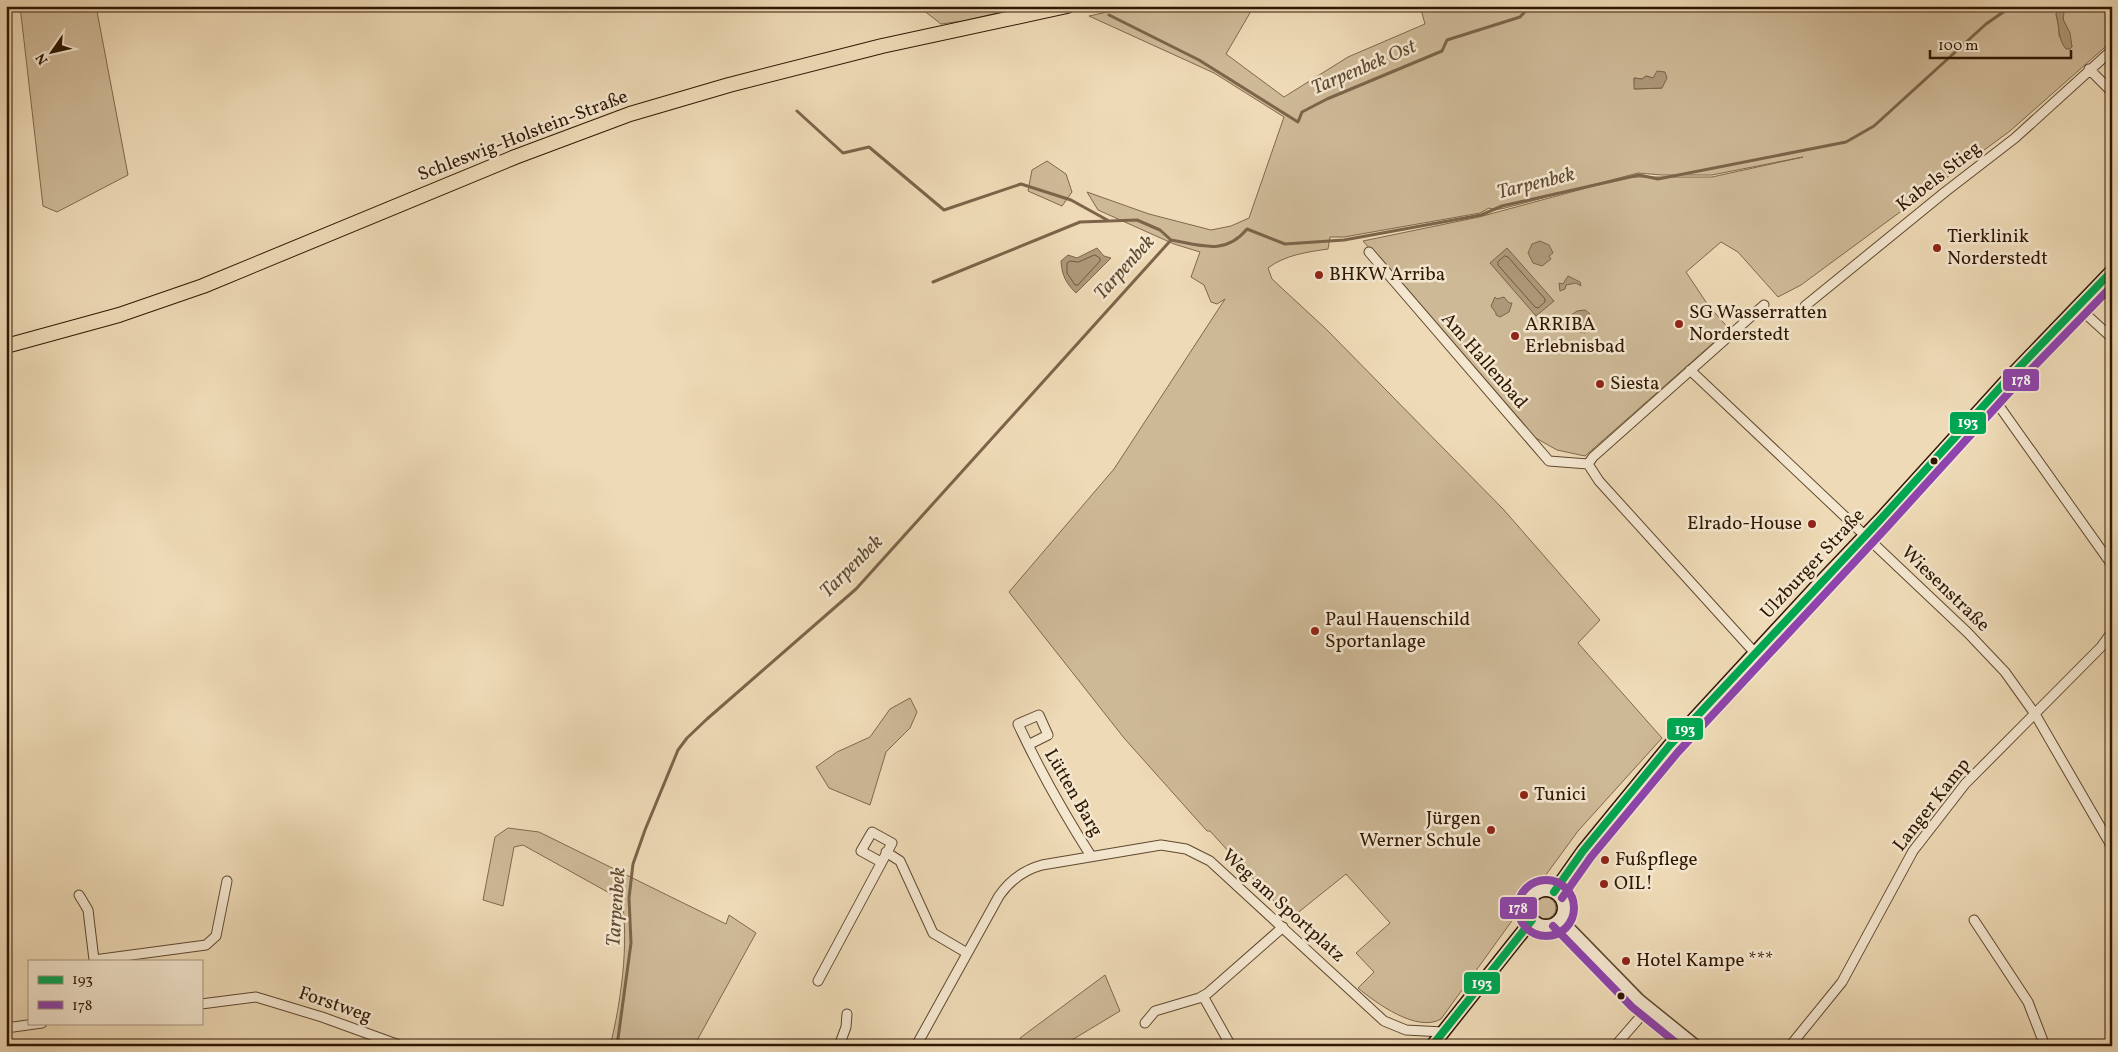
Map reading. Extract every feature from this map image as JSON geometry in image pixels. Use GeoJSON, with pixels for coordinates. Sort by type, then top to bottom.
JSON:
{"type":"FeatureCollection","features":[{"type":"Feature","properties":{"kind":"main road","name":"Schleswig-Holstein-Straße"},"geometry":{"type":"LineString","coordinates":[[6,346],[119,315],[204,286],[444,186],[589,128],[630,114],[729,85],[882,46],[1067,6]]}},
{"type":"Feature","properties":{"kind":"main road","name":"Ulzburger Straße"},"geometry":{"type":"LineString","coordinates":[[1554,892],[1584,850],[1670,745],[1865,536],[1992,396],[2112,271]]}},
{"type":"Feature","properties":{"kind":"main road"},"geometry":{"type":"LineString","coordinates":[[1539,892],[1554,892],[1563,905],[1560,919],[1548,926],[1542,926],[1532,920],[1528,908],[1531,898],[1539,892]]}},
{"type":"Feature","properties":{"kind":"main road"},"geometry":{"type":"LineString","coordinates":[[1432,1046],[1532,920]]}},
{"type":"Feature","properties":{"kind":"street","name":"Kabels Stieg"},"geometry":{"type":"LineString","coordinates":[[1806,306],[1945,192],[2015,138],[2112,50]]}},
{"type":"Feature","properties":{"kind":"street"},"geometry":{"type":"LineString","coordinates":[[2089,69],[2112,92]]}},
{"type":"Feature","properties":{"kind":"street","name":"Am Hallenbad"},"geometry":{"type":"LineString","coordinates":[[1369,252],[1550,461],[1588,464]]}},
{"type":"Feature","properties":{"kind":"street"},"geometry":{"type":"LineString","coordinates":[[1756,653],[1599,481],[1588,464],[1632,421],[1764,304]]}},
{"type":"Feature","properties":{"kind":"street"},"geometry":{"type":"LineString","coordinates":[[2077,306],[2112,338]]}},
{"type":"Feature","properties":{"kind":"street","name":"Wiesenstraße"},"geometry":{"type":"LineString","coordinates":[[1690,370],[1968,633],[2005,672],[2035,714],[2112,848]]}},
{"type":"Feature","properties":{"kind":"street"},"geometry":{"type":"LineString","coordinates":[[1992,396],[2112,565]]}},
{"type":"Feature","properties":{"kind":"street","name":"Langer Kamp"},"geometry":{"type":"LineString","coordinates":[[1790,1046],[1842,982],[1913,851],[1965,784],[2101,647],[2112,632]]}},
{"type":"Feature","properties":{"kind":"street","name":"Lütten Barg"},"geometry":{"type":"LineString","coordinates":[[1028,745],[1048,788],[1090,856]]}},
{"type":"Feature","properties":{"kind":"street"},"geometry":{"type":"LineString","coordinates":[[818,981],[892,843],[872,832],[861,851],[881,862]]}},
{"type":"Feature","properties":{"kind":"street","name":"Weg am Sportplatz"},"geometry":{"type":"LineString","coordinates":[[916,1046],[999,896],[1016,878],[1038,866],[1155,845],[1176,846],[1191,851],[1214,864],[1384,1021],[1408,1030],[1443,1032]]}},
{"type":"Feature","properties":{"kind":"street"},"geometry":{"type":"LineString","coordinates":[[886,852],[900,861],[934,934],[967,953]]}},
{"type":"Feature","properties":{"kind":"street"},"geometry":{"type":"LineString","coordinates":[[79,895],[88,910],[94,960],[115,959],[206,945],[216,936],[227,881]]}},
{"type":"Feature","properties":{"kind":"street"},"geometry":{"type":"LineString","coordinates":[[1560,919],[1648,1008],[1696,1046]]}},
{"type":"Feature","properties":{"kind":"street"},"geometry":{"type":"LineString","coordinates":[[1974,920],[2028,1002],[2045,1046]]}},
{"type":"Feature","properties":{"kind":"street"},"geometry":{"type":"LineString","coordinates":[[1145,1023],[1155,1011],[1203,996],[1283,928]]}},
{"type":"Feature","properties":{"kind":"street"},"geometry":{"type":"LineString","coordinates":[[1203,996],[1231,1046]]}},
{"type":"Feature","properties":{"kind":"street","name":"Forstweg"},"geometry":{"type":"LineString","coordinates":[[202,1004],[256,997],[322,1017],[402,1046]]}},
{"type":"Feature","properties":{"kind":"street"},"geometry":{"type":"LineString","coordinates":[[1615,1046],[1648,1008]]}},
{"type":"Feature","properties":{"kind":"street"},"geometry":{"type":"LineString","coordinates":[[839,1046],[846,1027],[847,1014]]}},
{"type":"Feature","properties":{"kind":"street"},"geometry":{"type":"LineString","coordinates":[[6,1028],[35,1024]]}},
{"type":"Feature","properties":{"kind":"shaded area"},"geometry":{"type":"Polygon","coordinates":[[[20,6],[96,6],[128,175],[57,212],[43,206],[20,6]]]}},
{"type":"Feature","properties":{"kind":"shaded area"},"geometry":{"type":"Polygon","coordinates":[[[918,6],[1027,6],[963,21],[941,24],[918,6]]]}},
{"type":"Feature","properties":{"kind":"shaded area"},"geometry":{"type":"Polygon","coordinates":[[[1135,6],[1254,6],[1226,54],[1284,97],[1348,57],[1425,24],[1420,6],[2060,6],[2056,14],[2059,36],[2072,47],[2064,23],[2061,6],[2112,6],[2112,41],[2010,131],[1801,285],[1778,297],[1738,252],[1721,242],[1686,272],[1708,305],[1729,329],[1585,456],[1557,450],[1534,437],[1363,241],[1479,217],[1627,177],[1712,177],[1803,157],[1712,175],[1638,173],[1505,208],[1495,210],[1489,208],[1480,213],[1344,237],[1330,237],[1328,249],[1289,257],[1268,268],[1272,279],[1326,329],[1504,510],[1600,620],[1578,643],[1662,738],[1578,831],[1537,887],[1524,896],[1519,911],[1441,1019],[1431,1022],[1420,1022],[1409,1019],[1386,1008],[1358,988],[1374,972],[1356,953],[1390,923],[1346,874],[1290,919],[1210,831],[1207,831],[1124,738],[1009,592],[1114,469],[1225,299],[1217,304],[1211,302],[1204,285],[1191,277],[1200,252],[1174,244],[1098,210],[1087,192],[1149,214],[1211,230],[1231,226],[1249,218],[1284,117],[1214,73],[1089,16],[1135,6]],[[1646,76],[1642,79],[1634,78],[1635,89],[1662,88],[1653,78],[1646,76]]]}},
{"type":"Feature","properties":{"kind":"shaded area"},"geometry":{"type":"Polygon","coordinates":[[[1047,161],[1066,174],[1072,192],[1062,206],[1028,191],[1032,170],[1047,161]]]}},
{"type":"Feature","properties":{"kind":"shaded area"},"geometry":{"type":"Polygon","coordinates":[[[910,698],[917,712],[910,728],[886,752],[870,805],[829,788],[816,767],[837,752],[870,737],[890,709],[910,698]]]}},
{"type":"Feature","properties":{"kind":"shaded area"},"geometry":{"type":"Polygon","coordinates":[[[508,828],[539,832],[726,924],[729,915],[756,933],[694,1046],[610,1046],[623,973],[625,935],[622,900],[523,845],[514,847],[503,906],[483,900],[495,837],[508,828]]]}},
{"type":"Feature","properties":{"kind":"shaded area"},"geometry":{"type":"Polygon","coordinates":[[[1545,897],[1553,900],[1556,908],[1553,916],[1545,919],[1537,916],[1534,908],[1537,900],[1545,897]]]}},
{"type":"Feature","properties":{"kind":"shaded area"},"geometry":{"type":"Polygon","coordinates":[[[1105,975],[1120,1011],[1062,1046],[1023,1044],[1020,1038],[1105,975]]]}},
{"type":"Feature","properties":{"kind":"water"},"geometry":{"type":"Polygon","coordinates":[[[2060,6],[2064,13],[2063,19],[2070,33],[2072,47],[2070,49],[2066,49],[2060,37],[2056,14],[2060,6]]]}},
{"type":"Feature","properties":{"kind":"water"},"geometry":{"type":"Polygon","coordinates":[[[1657,71],[1665,72],[1667,78],[1662,88],[1634,89],[1634,78],[1642,79],[1646,76],[1653,78],[1657,71]]]}},
{"type":"Feature","properties":{"kind":"water"},"geometry":{"type":"Polygon","coordinates":[[[1540,241],[1549,245],[1553,253],[1549,256],[1551,259],[1542,266],[1533,263],[1528,253],[1532,244],[1540,241]]]}},
{"type":"Feature","properties":{"kind":"water"},"geometry":{"type":"Polygon","coordinates":[[[1097,248],[1104,256],[1111,258],[1076,293],[1065,279],[1061,261],[1068,255],[1077,258],[1097,248]]]}},
{"type":"Feature","properties":{"kind":"water"},"geometry":{"type":"Polygon","coordinates":[[[1507,248],[1554,301],[1536,316],[1490,263],[1507,248]]]}},
{"type":"Feature","properties":{"kind":"water"},"geometry":{"type":"Polygon","coordinates":[[[1568,276],[1580,282],[1581,286],[1576,283],[1566,285],[1565,289],[1560,291],[1559,283],[1563,284],[1568,276]]]}},
{"type":"Feature","properties":{"kind":"water"},"geometry":{"type":"Polygon","coordinates":[[[1495,297],[1497,299],[1504,297],[1509,303],[1512,303],[1509,312],[1500,317],[1496,315],[1491,306],[1495,297]]]}},
{"type":"Feature","properties":{"kind":"water"},"geometry":{"type":"Polygon","coordinates":[[[1585,310],[1590,314],[1585,333],[1565,328],[1571,318],[1570,316],[1577,311],[1585,310]]]}},
{"type":"Feature","properties":{"kind":"waterway","name":"Tarpenbek Ost"},"geometry":{"type":"LineString","coordinates":[[1109,15],[1199,60],[1298,122],[1302,112],[1327,99],[1442,51],[1447,40],[1520,17],[1530,6]]}},
{"type":"Feature","properties":{"kind":"waterway","name":"Tarpenbek"},"geometry":{"type":"LineString","coordinates":[[617,1046],[631,943],[629,898],[633,864],[678,750],[687,738],[707,719],[856,589],[1171,240],[1202,246],[1221,246],[1230,243],[1247,229],[1285,244],[1344,240],[1481,215],[1502,206],[1639,175],[1658,179],[1846,142],[1874,126],[1986,24],[2012,6]]}},
{"type":"Feature","properties":{"kind":"waterway"},"geometry":{"type":"LineString","coordinates":[[797,111],[843,153],[869,147],[944,210],[1021,184],[1071,200],[1109,221]]}},
{"type":"Feature","properties":{"kind":"waterway"},"geometry":{"type":"LineString","coordinates":[[933,282],[1080,222],[1137,220],[1160,230],[1171,240]]}},
{"type":"Feature","properties":{"kind":"transit line","name":"193"},"geometry":{"type":"LineString","coordinates":[[1554,892],[1583,851],[1670,745],[1880,520],[2008,379],[2112,271]]}},
{"type":"Feature","properties":{"kind":"transit line","name":"178"},"geometry":{"type":"LineString","coordinates":[[1562,898],[1591,857],[1678,752],[2015,386],[2112,286]]}},
{"type":"Feature","properties":{"kind":"transit line","name":"178"},"geometry":{"type":"LineString","coordinates":[[1546,880],[1561,885],[1569,893],[1574,908],[1569,923],[1561,931],[1546,936],[1531,931],[1523,923],[1518,908],[1523,893],[1531,885],[1546,880]]}},
{"type":"Feature","properties":{"kind":"transit line","name":"193"},"geometry":{"type":"LineString","coordinates":[[1432,1046],[1532,920]]}},
{"type":"Feature","properties":{"kind":"transit line","name":"178"},"geometry":{"type":"LineString","coordinates":[[1553,926],[1632,1007],[1680,1046]]}},
{"type":"Feature","properties":{"kind":"place","name":"Tierklinik Norderstedt"},"geometry":{"type":"Point","coordinates":[1937,248]}},
{"type":"Feature","properties":{"kind":"place","name":"BHKW Arriba"},"geometry":{"type":"Point","coordinates":[1319,275]}},
{"type":"Feature","properties":{"kind":"place","name":"SG Wasserratten Norderstedt"},"geometry":{"type":"Point","coordinates":[1679,324]}},
{"type":"Feature","properties":{"kind":"place","name":"ARRIBA Erlebnisbad"},"geometry":{"type":"Point","coordinates":[1515,336]}},
{"type":"Feature","properties":{"kind":"place","name":"Siesta"},"geometry":{"type":"Point","coordinates":[1600,384]}},
{"type":"Feature","properties":{"kind":"place","name":"Elrado-House"},"geometry":{"type":"Point","coordinates":[1812,524]}},
{"type":"Feature","properties":{"kind":"place","name":"Paul Hauenschild Sportanlage"},"geometry":{"type":"Point","coordinates":[1315,631]}},
{"type":"Feature","properties":{"kind":"place","name":"Tunici"},"geometry":{"type":"Point","coordinates":[1524,795]}},
{"type":"Feature","properties":{"kind":"place","name":"Jürgen Werner Schule"},"geometry":{"type":"Point","coordinates":[1491,830]}},
{"type":"Feature","properties":{"kind":"place","name":"Fußpflege"},"geometry":{"type":"Point","coordinates":[1605,860]}},
{"type":"Feature","properties":{"kind":"place","name":"OIL!"},"geometry":{"type":"Point","coordinates":[1604,884]}},
{"type":"Feature","properties":{"kind":"place","name":"Hotel Kampe ***"},"geometry":{"type":"Point","coordinates":[1626,961]}}]}
